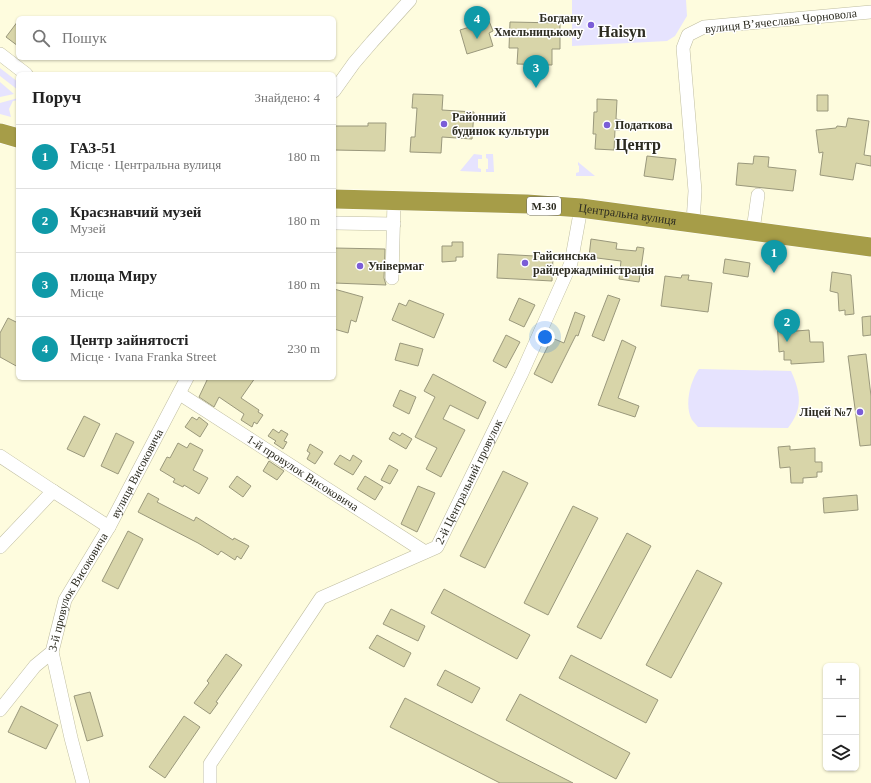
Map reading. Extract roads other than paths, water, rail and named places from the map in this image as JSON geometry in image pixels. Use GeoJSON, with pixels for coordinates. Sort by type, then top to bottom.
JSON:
{"type":"FeatureCollection","features":[{"type":"Feature","properties":{"kind":"highway"},"geometry":{"type":"LineString","coordinates":[[0,133],[16,137]]}},
{"type":"Feature","properties":{"kind":"highway","name":"Центральна вулиця"},"geometry":{"type":"LineString","coordinates":[[336,199],[527,204],[581,208],[871,247]]}},
{"type":"Feature","properties":{"kind":"street"},"geometry":{"type":"LineString","coordinates":[[336,88],[354,63],[410,0]]}},
{"type":"Feature","properties":{"kind":"street","name":"вулиця Вʼячеслава Чорновола"},"geometry":{"type":"LineString","coordinates":[[693,222],[695,191],[683,48],[688,35],[704,27],[871,12]]}},
{"type":"Feature","properties":{"kind":"street"},"geometry":{"type":"LineString","coordinates":[[0,54],[23,72]]}},
{"type":"Feature","properties":{"kind":"street"},"geometry":{"type":"LineString","coordinates":[[753,230],[758,195]]}},
{"type":"Feature","properties":{"kind":"street"},"geometry":{"type":"LineString","coordinates":[[392,278],[394,201]]}},
{"type":"Feature","properties":{"kind":"street","name":"2-й Центральний провулок"},"geometry":{"type":"LineString","coordinates":[[210,783],[210,764],[321,598],[437,546],[521,375],[571,263],[581,208]]}},
{"type":"Feature","properties":{"kind":"street"},"geometry":{"type":"LineString","coordinates":[[336,223],[394,224]]}},
{"type":"Feature","properties":{"kind":"street","name":"вулиця Високовича"},"geometry":{"type":"LineString","coordinates":[[0,456],[109,528],[186,380]]}},
{"type":"Feature","properties":{"kind":"street","name":"1-й провулок Високовича"},"geometry":{"type":"LineString","coordinates":[[180,394],[425,552]]}},
{"type":"Feature","properties":{"kind":"street"},"geometry":{"type":"LineString","coordinates":[[0,547],[53,491]]}},
{"type":"Feature","properties":{"kind":"street","name":"3-й провулок Високовича"},"geometry":{"type":"LineString","coordinates":[[0,710],[35,666],[52,652],[65,600],[109,528]]}},
{"type":"Feature","properties":{"kind":"street"},"geometry":{"type":"LineString","coordinates":[[52,652],[71,738],[83,783]]}},
{"type":"Feature","properties":{"kind":"place","name":"Богдану Хмельницькому"},"geometry":{"type":"Point","coordinates":[591,25]}},
{"type":"Feature","properties":{"kind":"place","name":"Центр зайнятості"},"geometry":{"type":"Point","coordinates":[477,39]}},
{"type":"Feature","properties":{"kind":"place","name":"площа Миру"},"geometry":{"type":"Point","coordinates":[536,88]}},
{"type":"Feature","properties":{"kind":"place","name":"Районний будинок культури"},"geometry":{"type":"Point","coordinates":[444,124]}},
{"type":"Feature","properties":{"kind":"place","name":"Податкова"},"geometry":{"type":"Point","coordinates":[607,125]}},
{"type":"Feature","properties":{"kind":"place","name":"Гайсинська райдержадміністрація"},"geometry":{"type":"Point","coordinates":[525,263]}},
{"type":"Feature","properties":{"kind":"place","name":"Універмаг"},"geometry":{"type":"Point","coordinates":[360,266]}},
{"type":"Feature","properties":{"kind":"place","name":"ГАЗ-51"},"geometry":{"type":"Point","coordinates":[774,273]}},
{"type":"Feature","properties":{"kind":"place","name":"Краєзнавчий музей"},"geometry":{"type":"Point","coordinates":[787,342]}},
{"type":"Feature","properties":{"kind":"place","name":"Ліцей №7"},"geometry":{"type":"Point","coordinates":[860,412]}},
{"type":"Feature","properties":{"kind":"district","name":"Haisyn"},"geometry":{"type":"Point","coordinates":[622,31]}},
{"type":"Feature","properties":{"kind":"district","name":"Центр"},"geometry":{"type":"Point","coordinates":[638,144]}}]}
